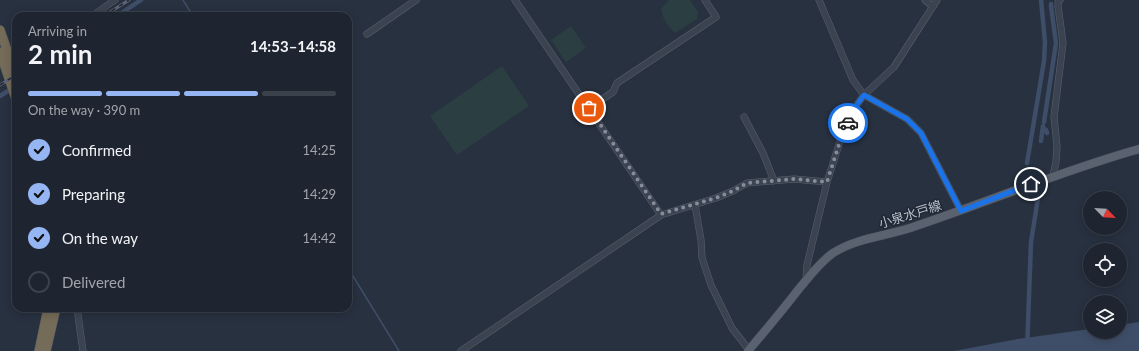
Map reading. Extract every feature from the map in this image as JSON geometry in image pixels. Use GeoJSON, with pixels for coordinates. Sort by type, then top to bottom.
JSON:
{"type":"FeatureCollection","features":[{"type":"Feature","properties":{"kind":"highway"},"geometry":{"type":"LineString","coordinates":[[0,30],[12,68]]}},
{"type":"Feature","properties":{"kind":"highway"},"geometry":{"type":"LineString","coordinates":[[0,52],[12,70]]}},
{"type":"Feature","properties":{"kind":"highway"},"geometry":{"type":"LineString","coordinates":[[39,351],[47,312]]}},
{"type":"Feature","properties":{"kind":"highway"},"geometry":{"type":"LineString","coordinates":[[46,351],[55,312]]}},
{"type":"Feature","properties":{"kind":"main road","name":"小泉水戸線"},"geometry":{"type":"LineString","coordinates":[[748,351],[806,279],[823,262],[840,249],[961,211],[1053,176],[1139,149]]}},
{"type":"Feature","properties":{"kind":"street"},"geometry":{"type":"LineString","coordinates":[[98,12],[115,0]]}},
{"type":"Feature","properties":{"kind":"street"},"geometry":{"type":"LineString","coordinates":[[366,34],[416,0]]}},
{"type":"Feature","properties":{"kind":"street"},"geometry":{"type":"LineString","coordinates":[[515,0],[661,214]]}},
{"type":"Feature","properties":{"kind":"street"},"geometry":{"type":"LineString","coordinates":[[589,108],[613,92],[617,82],[716,17],[705,0]]}},
{"type":"Feature","properties":{"kind":"street"},"geometry":{"type":"LineString","coordinates":[[819,0],[853,80],[864,95],[907,119],[921,133],[961,211]]}},
{"type":"Feature","properties":{"kind":"street"},"geometry":{"type":"LineString","coordinates":[[925,0],[933,7]]}},
{"type":"Feature","properties":{"kind":"street"},"geometry":{"type":"LineString","coordinates":[[806,279],[807,265],[827,182],[842,135],[856,106],[864,95],[894,66],[937,0]]}},
{"type":"Feature","properties":{"kind":"street"},"geometry":{"type":"LineString","coordinates":[[1053,176],[1057,146],[1054,117],[1063,43],[1058,6],[1058,2],[1060,0]]}},
{"type":"Feature","properties":{"kind":"street"},"geometry":{"type":"LineString","coordinates":[[744,117],[763,153],[774,181]]}},
{"type":"Feature","properties":{"kind":"street"},"geometry":{"type":"LineString","coordinates":[[461,351],[661,214],[695,205],[733,191],[747,183],[794,179],[827,182]]}},
{"type":"Feature","properties":{"kind":"street"},"geometry":{"type":"LineString","coordinates":[[695,205],[702,240],[702,258],[708,278],[732,328],[748,351]]}},
{"type":"Feature","properties":{"kind":"street"},"geometry":{"type":"LineString","coordinates":[[78,312],[83,351]]}},
{"type":"Feature","properties":{"kind":"green space"},"geometry":{"type":"Polygon","coordinates":[[[669,0],[690,0],[698,12],[697,19],[675,33],[666,22],[661,9],[669,0]]]}},
{"type":"Feature","properties":{"kind":"green space"},"geometry":{"type":"Polygon","coordinates":[[[571,26],[586,48],[566,62],[551,40],[571,26]]]}},
{"type":"Feature","properties":{"kind":"green space"},"geometry":{"type":"Polygon","coordinates":[[[502,66],[529,106],[457,155],[430,116],[502,66]]]}},
{"type":"Feature","properties":{"kind":"water"},"geometry":{"type":"Polygon","coordinates":[[[1139,322],[1139,351],[954,351],[1018,339],[1083,330],[1083,339],[1127,339],[1127,324],[1139,322]]]}},
{"type":"Feature","properties":{"kind":"waterway"},"geometry":{"type":"LineString","coordinates":[[123,12],[141,0]]}},
{"type":"Feature","properties":{"kind":"waterway"},"geometry":{"type":"LineString","coordinates":[[183,0],[190,12]]}},
{"type":"Feature","properties":{"kind":"waterway"},"geometry":{"type":"LineString","coordinates":[[1027,163],[1044,61],[1045,42],[1041,0]]}},
{"type":"Feature","properties":{"kind":"waterway"},"geometry":{"type":"LineString","coordinates":[[1044,122],[1056,43],[1051,4]]}},
{"type":"Feature","properties":{"kind":"waterway"},"geometry":{"type":"LineString","coordinates":[[0,96],[8,91]]}},
{"type":"Feature","properties":{"kind":"waterway"},"geometry":{"type":"LineString","coordinates":[[1041,141],[1043,126]]}},
{"type":"Feature","properties":{"kind":"waterway"},"geometry":{"type":"LineString","coordinates":[[1043,129],[1046,130],[1047,133]]}},
{"type":"Feature","properties":{"kind":"waterway"},"geometry":{"type":"LineString","coordinates":[[1027,351],[1031,242],[1038,198]]}},
{"type":"Feature","properties":{"kind":"waterway"},"geometry":{"type":"LineString","coordinates":[[352,275],[399,351]]}},
{"type":"Feature","properties":{"kind":"railway"},"geometry":{"type":"LineString","coordinates":[[110,12],[129,0]]}},
{"type":"Feature","properties":{"kind":"railway"},"geometry":{"type":"LineString","coordinates":[[0,85],[12,78]]}},
{"type":"Feature","properties":{"kind":"way so far"},"geometry":{"type":"LineString","coordinates":[[589,108],[661,214],[716,198],[747,183],[794,179],[827,182],[842,135],[848,123]]}},
{"type":"Feature","properties":{"kind":"route"},"geometry":{"type":"LineString","coordinates":[[848,123],[856,106],[864,95],[907,119],[921,133],[961,211],[1031,184]]}}]}
